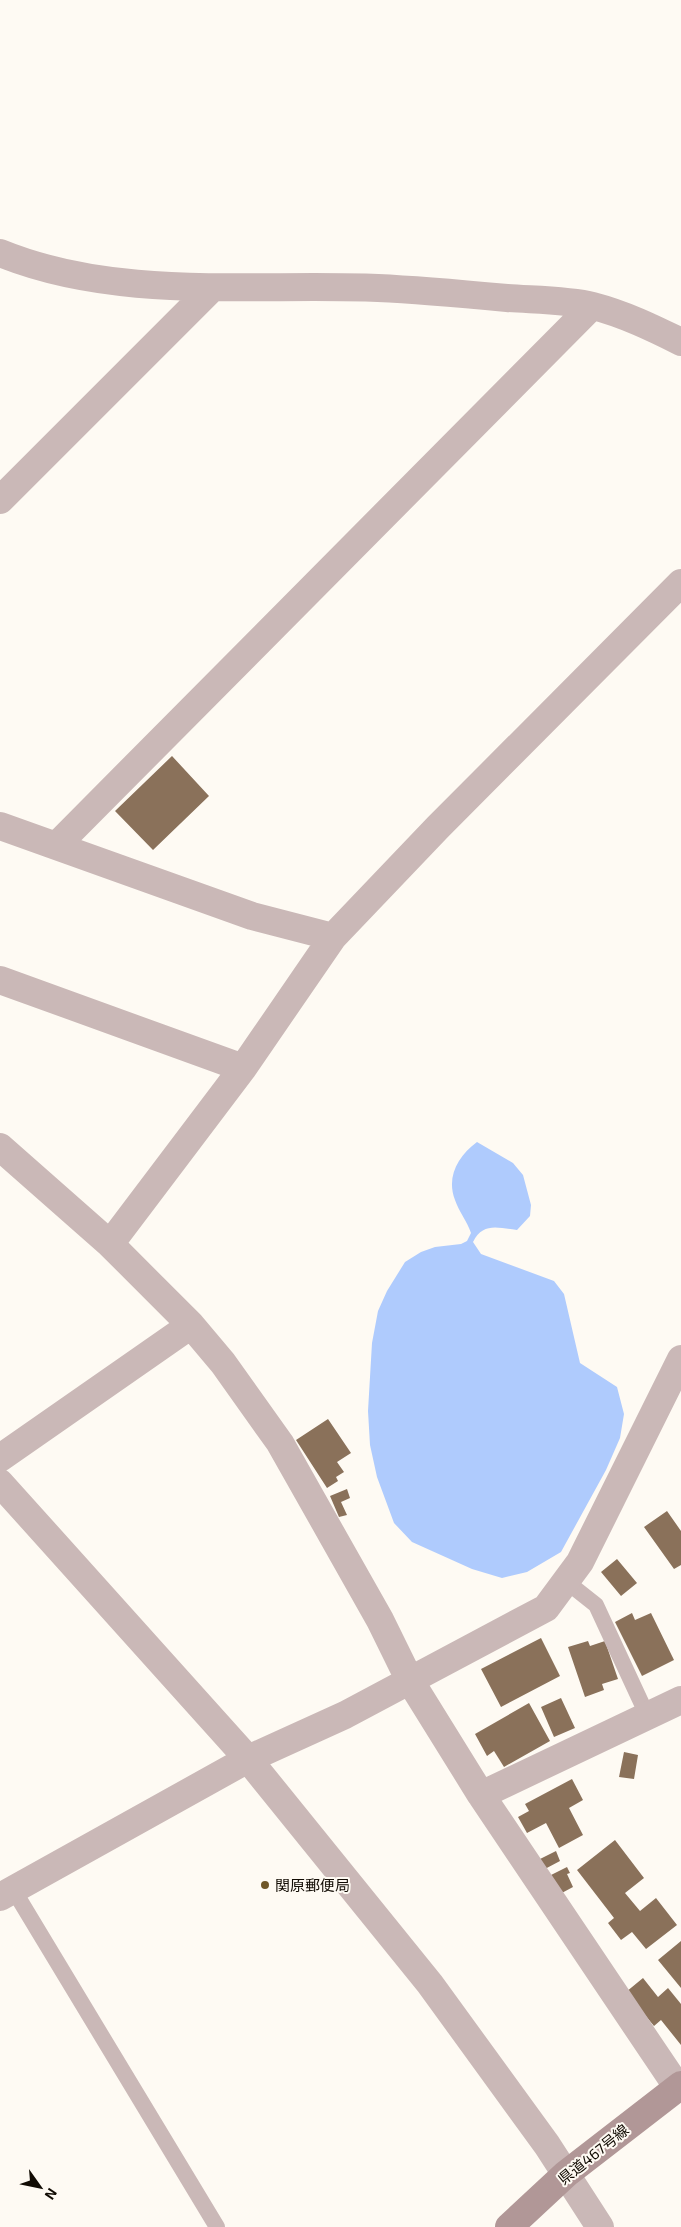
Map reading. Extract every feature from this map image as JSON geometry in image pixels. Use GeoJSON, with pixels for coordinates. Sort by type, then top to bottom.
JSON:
{"type":"FeatureCollection","features":[{"type":"Feature","properties":{"kind":"main road","name":"県道467号線"},"geometry":{"type":"LineString","coordinates":[[509,2227],[566,2174],[679,2086]]}},
{"type":"Feature","properties":{"kind":"street"},"geometry":{"type":"LineString","coordinates":[[0,253],[28,265],[122,282],[212,288],[378,288],[592,306],[639,322],[681,342]]}},
{"type":"Feature","properties":{"kind":"street"},"geometry":{"type":"LineString","coordinates":[[0,500],[212,288]]}},
{"type":"Feature","properties":{"kind":"street"},"geometry":{"type":"LineString","coordinates":[[58,844],[592,306]]}},
{"type":"Feature","properties":{"kind":"street"},"geometry":{"type":"LineString","coordinates":[[110,1244],[243,1068],[333,937],[438,827],[681,584]]}},
{"type":"Feature","properties":{"kind":"street"},"geometry":{"type":"LineString","coordinates":[[0,826],[58,844],[252,916],[333,937]]}},
{"type":"Feature","properties":{"kind":"street"},"geometry":{"type":"LineString","coordinates":[[0,980],[243,1068]]}},
{"type":"Feature","properties":{"kind":"street"},"geometry":{"type":"LineString","coordinates":[[0,1147],[110,1244],[190,1325],[223,1362],[280,1443],[375,1611],[409,1679],[481,1795],[679,2086]]}},
{"type":"Feature","properties":{"kind":"street"},"geometry":{"type":"LineString","coordinates":[[0,1458],[190,1325]]}},
{"type":"Feature","properties":{"kind":"street"},"geometry":{"type":"LineString","coordinates":[[6,1893],[248,1759],[345,1715],[409,1679],[546,1608],[568,1582],[589,1545],[681,1359]]}},
{"type":"Feature","properties":{"kind":"street"},"geometry":{"type":"LineString","coordinates":[[0,1483],[248,1759],[430,1984],[566,2174],[600,2227]]}},
{"type":"Feature","properties":{"kind":"street"},"geometry":{"type":"LineString","coordinates":[[481,1795],[681,1700]]}},
{"type":"Feature","properties":{"kind":"lane"},"geometry":{"type":"LineString","coordinates":[[568,1582],[596,1605],[647,1715]]}},
{"type":"Feature","properties":{"kind":"lane"},"geometry":{"type":"LineString","coordinates":[[6,1893],[217,2227]]}},
{"type":"Feature","properties":{"kind":"water"},"geometry":{"type":"Polygon","coordinates":[[[477,1142],[513,1163],[523,1175],[531,1205],[530,1216],[517,1230],[486,1229],[481,1231],[473,1242],[481,1254],[554,1281],[564,1294],[580,1363],[617,1387],[624,1414],[620,1438],[606,1470],[561,1552],[527,1572],[502,1578],[472,1569],[412,1542],[394,1523],[377,1477],[370,1445],[368,1411],[372,1343],[378,1311],[387,1291],[405,1262],[421,1252],[435,1247],[461,1244],[467,1241],[471,1233],[455,1200],[452,1183],[459,1160],[477,1142]]]}},
{"type":"Feature","properties":{"kind":"building"},"geometry":{"type":"Polygon","coordinates":[[[172,756],[209,796],[153,850],[115,811],[172,756]]]}},
{"type":"Feature","properties":{"kind":"building"},"geometry":{"type":"Polygon","coordinates":[[[328,1419],[351,1453],[337,1462],[344,1472],[336,1477],[338,1481],[327,1488],[296,1440],[328,1419]]]}},
{"type":"Feature","properties":{"kind":"building"},"geometry":{"type":"Polygon","coordinates":[[[347,1489],[350,1498],[341,1502],[347,1515],[339,1517],[330,1496],[347,1489]]]}},
{"type":"Feature","properties":{"kind":"building"},"geometry":{"type":"Polygon","coordinates":[[[667,1511],[681,1531],[681,1565],[674,1569],[644,1527],[667,1511]]]}},
{"type":"Feature","properties":{"kind":"building"},"geometry":{"type":"Polygon","coordinates":[[[617,1559],[637,1583],[621,1596],[601,1572],[617,1559]]]}},
{"type":"Feature","properties":{"kind":"building"},"geometry":{"type":"Polygon","coordinates":[[[632,1613],[635,1620],[651,1613],[674,1660],[642,1676],[615,1622],[632,1613]]]}},
{"type":"Feature","properties":{"kind":"building"},"geometry":{"type":"Polygon","coordinates":[[[541,1638],[560,1676],[501,1707],[481,1669],[541,1638]]]}},
{"type":"Feature","properties":{"kind":"building"},"geometry":{"type":"Polygon","coordinates":[[[588,1641],[590,1646],[605,1641],[618,1679],[602,1684],[604,1690],[585,1697],[568,1647],[588,1641]]]}},
{"type":"Feature","properties":{"kind":"building"},"geometry":{"type":"Polygon","coordinates":[[[561,1698],[575,1728],[554,1737],[541,1707],[561,1698]]]}},
{"type":"Feature","properties":{"kind":"building"},"geometry":{"type":"Polygon","coordinates":[[[529,1703],[550,1741],[504,1767],[494,1751],[487,1756],[475,1734],[529,1703]]]}},
{"type":"Feature","properties":{"kind":"building"},"geometry":{"type":"Polygon","coordinates":[[[624,1752],[638,1755],[634,1779],[619,1777],[624,1752]]]}},
{"type":"Feature","properties":{"kind":"building"},"geometry":{"type":"Polygon","coordinates":[[[572,1779],[583,1800],[569,1808],[583,1835],[559,1848],[546,1823],[527,1833],[518,1817],[529,1811],[525,1804],[572,1779]]]}},
{"type":"Feature","properties":{"kind":"building"},"geometry":{"type":"Polygon","coordinates":[[[615,1840],[644,1878],[625,1893],[640,1911],[656,1898],[677,1925],[646,1949],[632,1932],[621,1940],[608,1923],[614,1918],[577,1870],[615,1840]]]}},
{"type":"Feature","properties":{"kind":"building"},"geometry":{"type":"Polygon","coordinates":[[[556,1851],[560,1861],[543,1870],[538,1860],[556,1851]]]}},
{"type":"Feature","properties":{"kind":"building"},"geometry":{"type":"Polygon","coordinates":[[[567,1867],[570,1873],[567,1874],[573,1887],[558,1895],[549,1876],[567,1867]]]}},
{"type":"Feature","properties":{"kind":"building"},"geometry":{"type":"Polygon","coordinates":[[[681,1941],[681,1988],[658,1960],[681,1941]]]}},
{"type":"Feature","properties":{"kind":"building"},"geometry":{"type":"Polygon","coordinates":[[[643,1978],[658,1997],[668,1988],[681,2004],[681,2045],[661,2020],[654,2026],[626,1992],[643,1978]]]}},
{"type":"Feature","properties":{"kind":"place","name":"関原郵便局"},"geometry":{"type":"Point","coordinates":[265,1885]}}]}
